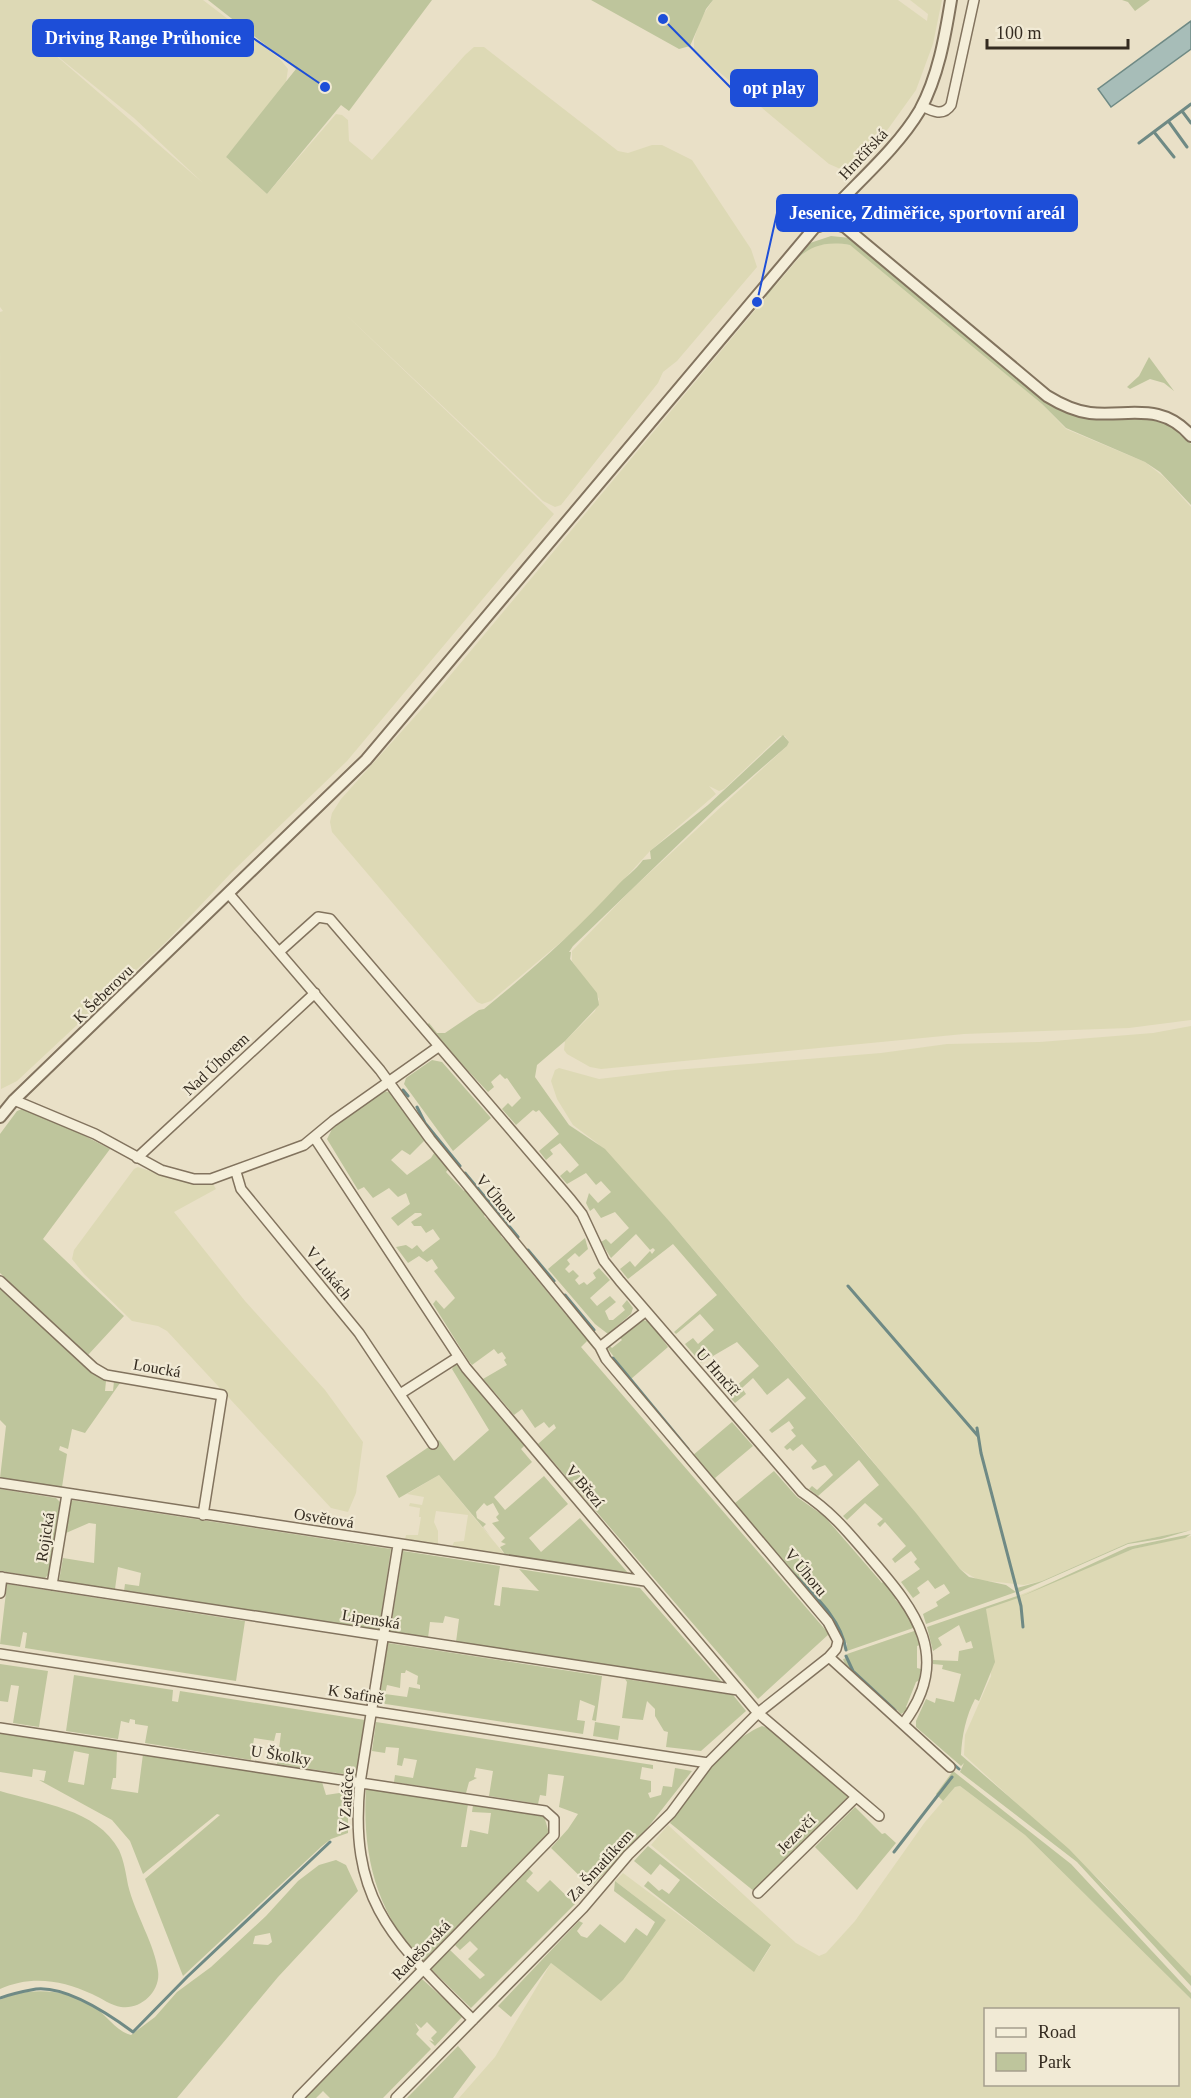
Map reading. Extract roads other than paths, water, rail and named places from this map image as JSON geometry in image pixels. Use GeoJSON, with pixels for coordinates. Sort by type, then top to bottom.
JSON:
{"type":"FeatureCollection","features":[{"type":"Feature","properties":{"kind":"street","name":"Hrnčířská"},"geometry":{"type":"LineString","coordinates":[[827,222],[829,213],[903,134],[922,106],[938,64],[951,0]]}},
{"type":"Feature","properties":{"kind":"street"},"geometry":{"type":"LineString","coordinates":[[922,106],[940,112],[951,105],[974,0]]}},
{"type":"Feature","properties":{"kind":"street"},"geometry":{"type":"LineString","coordinates":[[827,222],[845,227],[1047,396],[1069,408],[1092,413],[1128,411],[1165,417],[1191,435]]}},
{"type":"Feature","properties":{"kind":"street","name":"K Šeberovu"},"geometry":{"type":"LineString","coordinates":[[0,1117],[14,1100],[366,760],[798,244],[815,227],[827,222]]}},
{"type":"Feature","properties":{"kind":"street","name":"V Úhoru"},"geometry":{"type":"LineString","coordinates":[[229,894],[388,1082],[430,1139],[600,1347],[606,1359],[828,1623],[838,1641],[829,1657]]}},
{"type":"Feature","properties":{"kind":"street","name":"U Hrnčíř"},"geometry":{"type":"LineString","coordinates":[[279,952],[318,917],[330,920],[571,1200],[582,1214],[604,1261],[646,1311],[802,1492],[830,1511],[902,1595],[921,1627],[926,1651],[920,1697],[903,1724]]}},
{"type":"Feature","properties":{"kind":"street","name":"Nad Úhorem"},"geometry":{"type":"LineString","coordinates":[[137,1158],[315,993]]}},
{"type":"Feature","properties":{"kind":"street"},"geometry":{"type":"LineString","coordinates":[[14,1100],[95,1134],[137,1158],[176,1176],[211,1179],[292,1152],[438,1047]]}},
{"type":"Feature","properties":{"kind":"street","name":"V Březí"},"geometry":{"type":"LineString","coordinates":[[314,1137],[410,1280],[458,1357],[758,1713],[879,1816]]}},
{"type":"Feature","properties":{"kind":"street","name":"V Lukách"},"geometry":{"type":"LineString","coordinates":[[236,1172],[241,1189],[360,1333],[433,1444]]}},
{"type":"Feature","properties":{"kind":"street","name":"Loucká"},"geometry":{"type":"LineString","coordinates":[[0,1281],[94,1368],[106,1375],[222,1395],[203,1515]]}},
{"type":"Feature","properties":{"kind":"street"},"geometry":{"type":"LineString","coordinates":[[600,1347],[646,1311]]}},
{"type":"Feature","properties":{"kind":"street"},"geometry":{"type":"LineString","coordinates":[[400,1394],[458,1357]]}},
{"type":"Feature","properties":{"kind":"street","name":"Osvětová"},"geometry":{"type":"LineString","coordinates":[[0,1483],[645,1581]]}},
{"type":"Feature","properties":{"kind":"street","name":"Rojická"},"geometry":{"type":"LineString","coordinates":[[52,1585],[67,1494]]}},
{"type":"Feature","properties":{"kind":"street","name":"V Zatáčce"},"geometry":{"type":"LineString","coordinates":[[398,1545],[360,1783],[356,1819],[359,1850],[370,1892],[405,1951],[473,2020]]}},
{"type":"Feature","properties":{"kind":"street"},"geometry":{"type":"LineString","coordinates":[[0,1593],[1,1577]]}},
{"type":"Feature","properties":{"kind":"street","name":"Lipenská"},"geometry":{"type":"LineString","coordinates":[[1,1577],[738,1690]]}},
{"type":"Feature","properties":{"kind":"street","name":"K Safině"},"geometry":{"type":"LineString","coordinates":[[0,1654],[708,1763]]}},
{"type":"Feature","properties":{"kind":"street"},"geometry":{"type":"LineString","coordinates":[[829,1657],[950,1767]]}},
{"type":"Feature","properties":{"kind":"street","name":"Za Šmatlíkem"},"geometry":{"type":"LineString","coordinates":[[396,2098],[671,1813],[708,1763],[758,1713],[829,1657]]}},
{"type":"Feature","properties":{"kind":"street","name":"U Školky"},"geometry":{"type":"LineString","coordinates":[[0,1728],[545,1811],[554,1819]]}},
{"type":"Feature","properties":{"kind":"street","name":"Jezevčí"},"geometry":{"type":"LineString","coordinates":[[758,1893],[856,1797]]}},
{"type":"Feature","properties":{"kind":"street","name":"Radešovská"},"geometry":{"type":"LineString","coordinates":[[297,2098],[554,1835],[554,1819]]}},
{"type":"Feature","properties":{"kind":"water"},"geometry":{"type":"Polygon","coordinates":[[[1191,21],[1191,49],[1111,107],[1098,89],[1191,21]]]}},
{"type":"Feature","properties":{"kind":"waterway"},"geometry":{"type":"LineString","coordinates":[[1139,143],[1191,104]]}},
{"type":"Feature","properties":{"kind":"waterway"},"geometry":{"type":"LineString","coordinates":[[1182,111],[1191,123]]}},
{"type":"Feature","properties":{"kind":"waterway"},"geometry":{"type":"LineString","coordinates":[[1169,122],[1187,147]]}},
{"type":"Feature","properties":{"kind":"waterway"},"geometry":{"type":"LineString","coordinates":[[1154,132],[1174,157]]}},
{"type":"Feature","properties":{"kind":"waterway"},"geometry":{"type":"LineString","coordinates":[[403,1090],[408,1096]]}},
{"type":"Feature","properties":{"kind":"waterway"},"geometry":{"type":"LineString","coordinates":[[417,1107],[425,1123],[460,1166]]}},
{"type":"Feature","properties":{"kind":"waterway"},"geometry":{"type":"LineString","coordinates":[[465,1173],[518,1237]]}},
{"type":"Feature","properties":{"kind":"waterway"},"geometry":{"type":"LineString","coordinates":[[528,1250],[554,1281]]}},
{"type":"Feature","properties":{"kind":"waterway"},"geometry":{"type":"LineString","coordinates":[[848,1286],[978,1436]]}},
{"type":"Feature","properties":{"kind":"waterway"},"geometry":{"type":"LineString","coordinates":[[565,1295],[594,1330]]}},
{"type":"Feature","properties":{"kind":"waterway"},"geometry":{"type":"LineString","coordinates":[[613,1358],[688,1449]]}},
{"type":"Feature","properties":{"kind":"waterway"},"geometry":{"type":"LineString","coordinates":[[977,1428],[981,1453],[1021,1606],[1023,1627]]}},
{"type":"Feature","properties":{"kind":"waterway"},"geometry":{"type":"LineString","coordinates":[[787,1567],[831,1615],[838,1626],[846,1650]]}},
{"type":"Feature","properties":{"kind":"waterway"},"geometry":{"type":"LineString","coordinates":[[846,1656],[853,1671],[895,1710]]}},
{"type":"Feature","properties":{"kind":"waterway"},"geometry":{"type":"LineString","coordinates":[[914,1729],[959,1769]]}},
{"type":"Feature","properties":{"kind":"waterway"},"geometry":{"type":"LineString","coordinates":[[894,1852],[952,1777]]}},
{"type":"Feature","properties":{"kind":"waterway"},"geometry":{"type":"LineString","coordinates":[[0,1998],[36,1989],[61,1992],[88,2003],[133,2032],[187,1977],[330,1842]]}},
{"type":"Feature","properties":{"kind":"place","name":"opt play"},"geometry":{"type":"Point","coordinates":[663,19]}},
{"type":"Feature","properties":{"kind":"place","name":"Driving Range Průhonice"},"geometry":{"type":"Point","coordinates":[325,87]}},
{"type":"Feature","properties":{"kind":"place","name":"Jesenice, Zdiměřice, sportovní areál"},"geometry":{"type":"Point","coordinates":[757,302]}}]}
